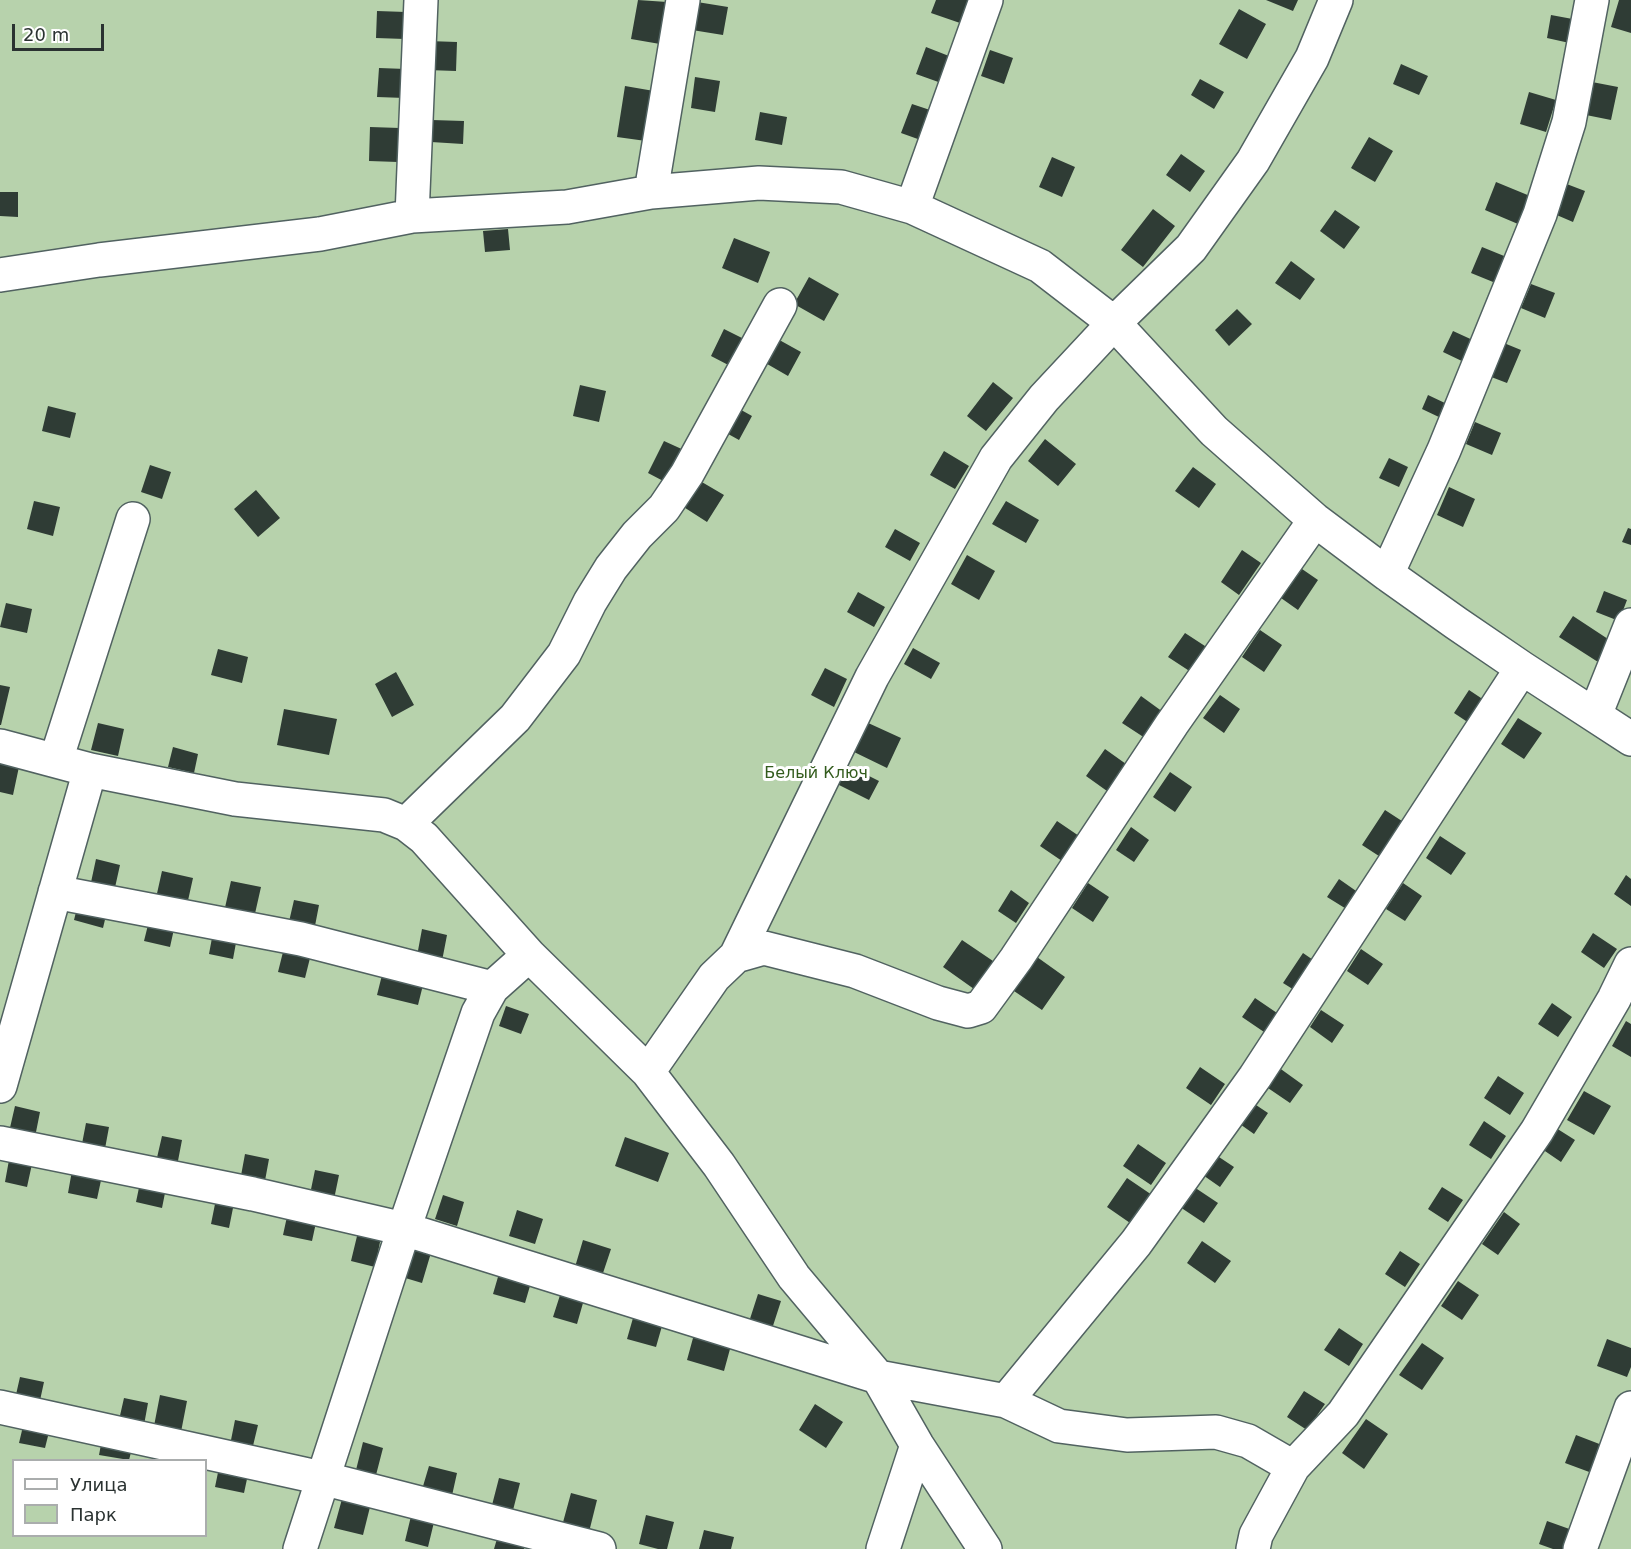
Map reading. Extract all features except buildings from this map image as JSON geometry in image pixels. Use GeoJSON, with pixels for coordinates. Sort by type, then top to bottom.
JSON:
{"type":"FeatureCollection","features":[{"type":"Feature","properties":{"kind":"lane"},"geometry":{"type":"LineString","coordinates":[[412,216],[421,0]]}},
{"type":"Feature","properties":{"kind":"lane"},"geometry":{"type":"LineString","coordinates":[[651,192],[683,0]]}},
{"type":"Feature","properties":{"kind":"lane"},"geometry":{"type":"LineString","coordinates":[[912,207],[986,0]]}},
{"type":"Feature","properties":{"kind":"lane"},"geometry":{"type":"LineString","coordinates":[[648,1072],[714,977],[736,956],[872,677],[996,458],[1044,398],[1113,323],[1191,248],[1253,161],[1312,58],[1336,0]]}},
{"type":"Feature","properties":{"kind":"lane"},"geometry":{"type":"LineString","coordinates":[[1387,574],[1444,450],[1540,214],[1569,122],[1592,0]]}},
{"type":"Feature","properties":{"kind":"lane"},"geometry":{"type":"LineString","coordinates":[[0,275],[99,260],[320,234],[412,216],[567,207],[651,192],[759,183],[841,187],[912,207],[1040,266],[1113,323],[1214,431],[1315,520],[1387,574],[1521,668],[1631,739]]}},
{"type":"Feature","properties":{"kind":"lane"},"geometry":{"type":"LineString","coordinates":[[406,824],[514,718],[564,654],[611,568],[637,535],[664,508],[687,474],[780,305]]}},
{"type":"Feature","properties":{"kind":"lane"},"geometry":{"type":"LineString","coordinates":[[56,760],[133,519]]}},
{"type":"Feature","properties":{"kind":"lane"},"geometry":{"type":"LineString","coordinates":[[736,956],[764,948],[855,971],[938,1003],[968,1011],[981,1007],[1172,724],[1315,520]]}},
{"type":"Feature","properties":{"kind":"lane"},"geometry":{"type":"LineString","coordinates":[[1595,715],[1631,625]]}},
{"type":"Feature","properties":{"kind":"lane"},"geometry":{"type":"LineString","coordinates":[[1006,1401],[1136,1244],[1255,1077],[1521,668]]}},
{"type":"Feature","properties":{"kind":"lane"},"geometry":{"type":"LineString","coordinates":[[0,746],[90,770],[235,799],[384,815],[406,824],[438,854],[529,955],[648,1072],[719,1166],[794,1277],[878,1377],[917,1445],[985,1549]]}},
{"type":"Feature","properties":{"kind":"lane"},"geometry":{"type":"LineString","coordinates":[[0,1086],[11,1007],[55,892],[90,770]]}},
{"type":"Feature","properties":{"kind":"lane"},"geometry":{"type":"LineString","coordinates":[[55,892],[301,939],[492,988]]}},
{"type":"Feature","properties":{"kind":"lane"},"geometry":{"type":"LineString","coordinates":[[300,1549],[404,1229],[478,1013],[492,988],[529,955]]}},
{"type":"Feature","properties":{"kind":"lane"},"geometry":{"type":"LineString","coordinates":[[1253,1549],[1256,1535],[1293,1467],[1343,1414],[1537,1131],[1614,999],[1631,964]]}},
{"type":"Feature","properties":{"kind":"lane"},"geometry":{"type":"LineString","coordinates":[[0,1143],[253,1194],[404,1229],[878,1377],[1006,1401],[1059,1426],[1127,1435],[1216,1432],[1248,1441],[1293,1467]]}},
{"type":"Feature","properties":{"kind":"lane"},"geometry":{"type":"LineString","coordinates":[[0,1407],[322,1478],[599,1549]]}},
{"type":"Feature","properties":{"kind":"lane"},"geometry":{"type":"LineString","coordinates":[[1580,1549],[1631,1408]]}},
{"type":"Feature","properties":{"kind":"lane"},"geometry":{"type":"LineString","coordinates":[[883,1549],[917,1445]]}},
{"type":"Feature","properties":{"kind":"green space","name":"Белый Ключ"},"geometry":{"type":"Polygon","coordinates":[[[0,0],[1631,0],[1631,1549],[0,1549],[0,0]]]}}]}
